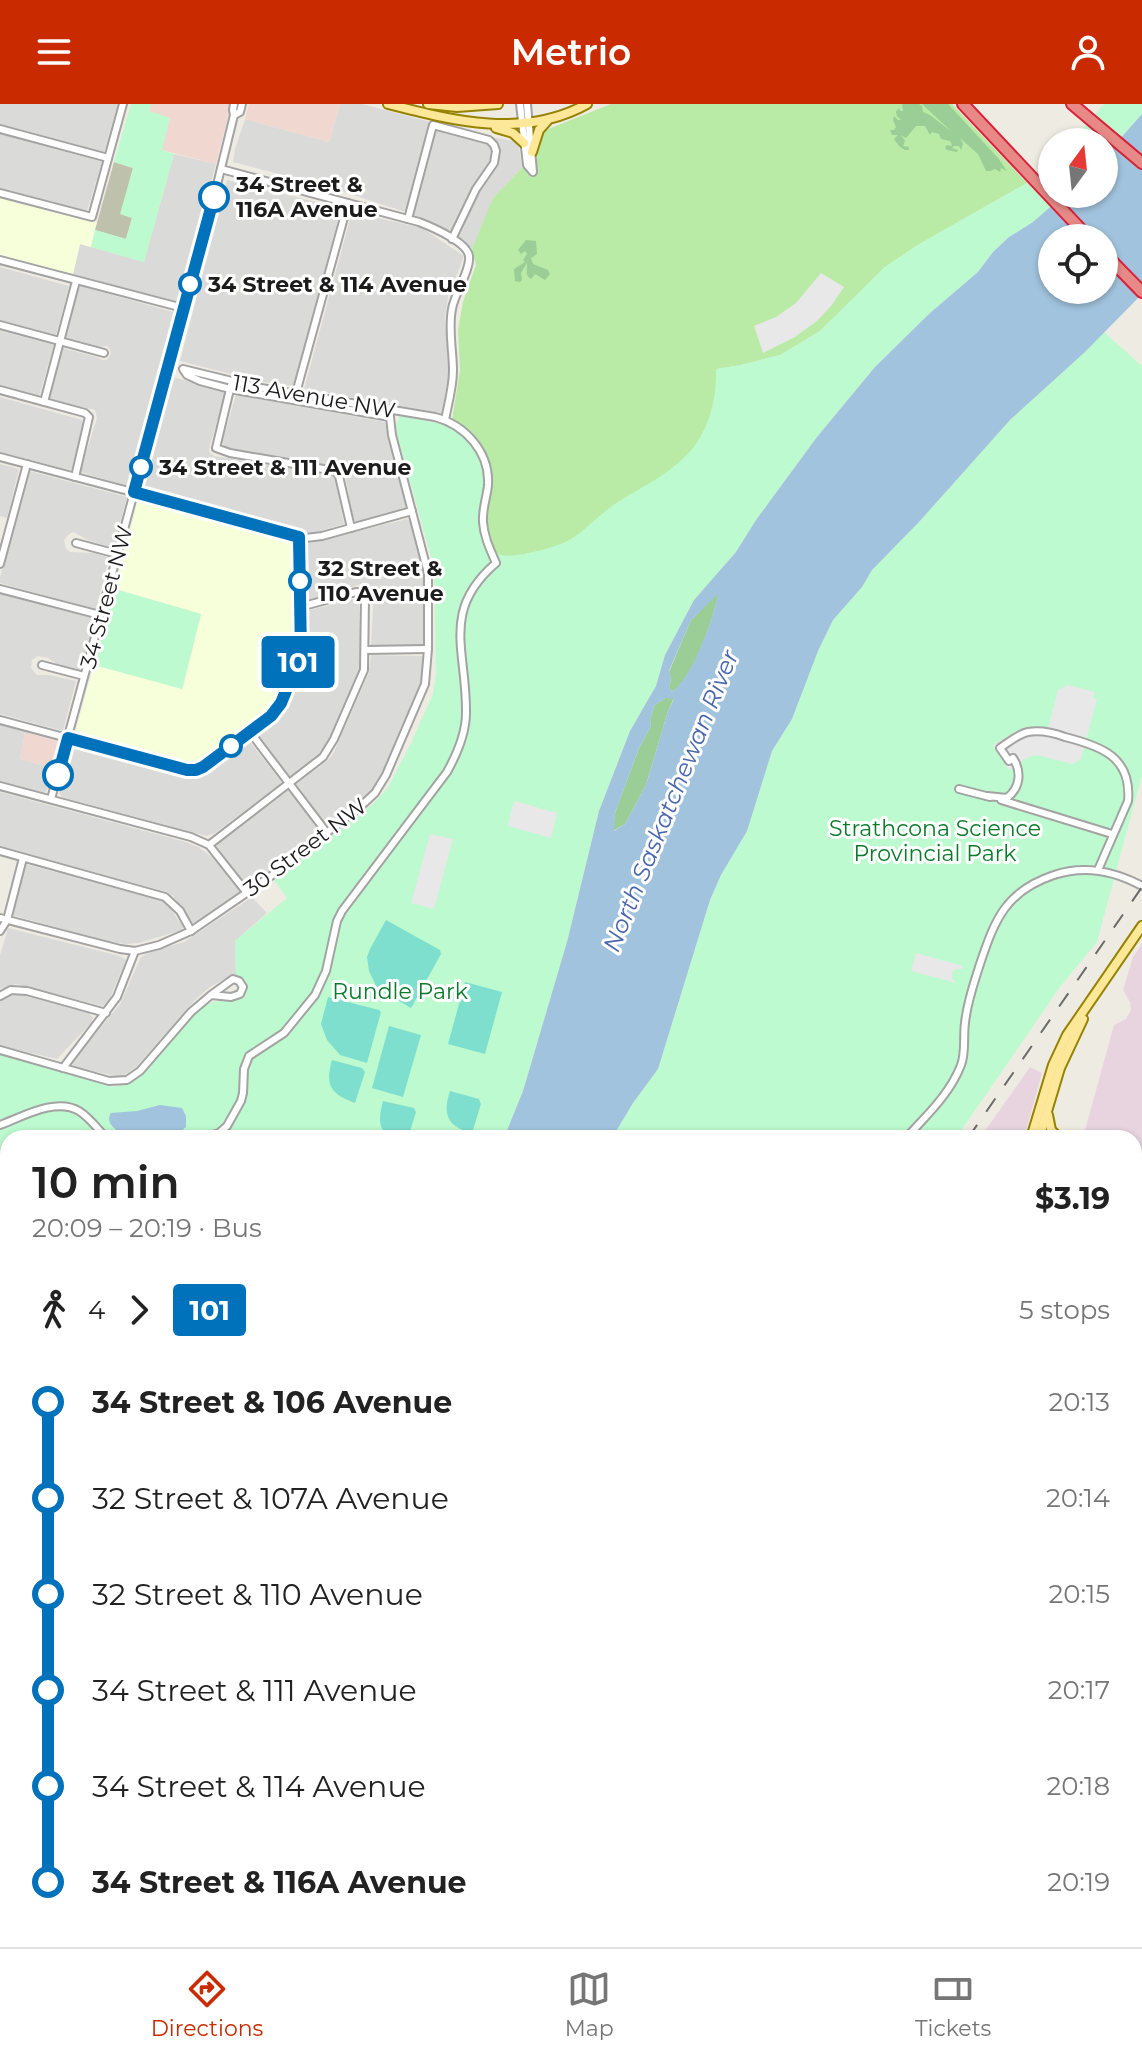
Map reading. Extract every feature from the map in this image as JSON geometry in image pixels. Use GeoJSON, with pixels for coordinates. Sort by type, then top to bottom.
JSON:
{"type":"FeatureCollection","features":[{"type":"Feature","properties":{"kind":"highway"},"geometry":{"type":"LineString","coordinates":[[963,104],[1075,224]]}},
{"type":"Feature","properties":{"kind":"highway"},"geometry":{"type":"LineString","coordinates":[[1072,104],[1142,163]]}},
{"type":"Feature","properties":{"kind":"highway"},"geometry":{"type":"LineString","coordinates":[[1118,267],[1142,292]]}},
{"type":"Feature","properties":{"kind":"main road"},"geometry":{"type":"LineString","coordinates":[[388,104],[450,120],[489,124],[526,124],[548,120],[587,104]]}},
{"type":"Feature","properties":{"kind":"main road"},"geometry":{"type":"LineString","coordinates":[[428,104],[457,107],[494,104]]}},
{"type":"Feature","properties":{"kind":"main road"},"geometry":{"type":"LineString","coordinates":[[532,152],[539,130],[548,120]]}},
{"type":"Feature","properties":{"kind":"main road"},"geometry":{"type":"LineString","coordinates":[[489,124],[513,133],[524,143]]}},
{"type":"Feature","properties":{"kind":"main road"},"geometry":{"type":"LineString","coordinates":[[1039,1130],[1053,1065],[1067,1035],[1142,926]]}},
{"type":"Feature","properties":{"kind":"main road"},"geometry":{"type":"LineString","coordinates":[[1039,1130],[1069,1047],[1101,987]]}},
{"type":"Feature","properties":{"kind":"main road"},"geometry":{"type":"LineString","coordinates":[[1047,1107],[1051,1130]]}},
{"type":"Feature","properties":{"kind":"street"},"geometry":{"type":"LineString","coordinates":[[0,193],[92,217],[123,104]]}},
{"type":"Feature","properties":{"kind":"street","name":"34 Street NW"},"geometry":{"type":"LineString","coordinates":[[51,799],[221,169],[234,104]]}},
{"type":"Feature","properties":{"kind":"street","name":"34 Street NW"},"geometry":{"type":"LineString","coordinates":[[234,115],[240,112],[242,104]]}},
{"type":"Feature","properties":{"kind":"street"},"geometry":{"type":"LineString","coordinates":[[520,104],[526,124],[532,152],[533,172],[527,165],[524,143],[526,124],[527,104]]}},
{"type":"Feature","properties":{"kind":"street"},"geometry":{"type":"LineString","coordinates":[[408,219],[433,125],[489,140],[496,151],[494,163],[476,189],[452,239]]}},
{"type":"Feature","properties":{"kind":"street"},"geometry":{"type":"LineString","coordinates":[[0,129],[108,158]]}},
{"type":"Feature","properties":{"kind":"street"},"geometry":{"type":"LineString","coordinates":[[221,169],[408,219],[434,228],[464,247],[469,255],[452,308],[452,379],[445,420],[471,438],[485,461],[488,484],[484,528],[486,543],[496,563],[472,587],[462,614],[460,641],[466,715],[461,743],[447,772],[342,911],[326,971],[315,995],[284,1033],[249,1056],[244,1069],[241,1101],[222,1130]]}},
{"type":"Feature","properties":{"kind":"street"},"geometry":{"type":"LineString","coordinates":[[296,393],[348,203]]}},
{"type":"Feature","properties":{"kind":"street"},"geometry":{"type":"LineString","coordinates":[[0,260],[183,308]]}},
{"type":"Feature","properties":{"kind":"street"},"geometry":{"type":"LineString","coordinates":[[44,402],[76,281]]}},
{"type":"Feature","properties":{"kind":"street"},"geometry":{"type":"LineString","coordinates":[[0,325],[104,353]]}},
{"type":"Feature","properties":{"kind":"street","name":"113 Avenue NW"},"geometry":{"type":"LineString","coordinates":[[168,365],[231,385],[445,420]]}},
{"type":"Feature","properties":{"kind":"street"},"geometry":{"type":"LineString","coordinates":[[231,385],[216,448],[335,471],[339,476],[351,528]]}},
{"type":"Feature","properties":{"kind":"street","name":"113 Avenue NW"},"geometry":{"type":"LineString","coordinates":[[231,385],[296,393],[391,413]]}},
{"type":"Feature","properties":{"kind":"street"},"geometry":{"type":"LineString","coordinates":[[0,390],[85,413],[89,417],[75,477]]}},
{"type":"Feature","properties":{"kind":"street","name":"30 Street NW"},"geometry":{"type":"LineString","coordinates":[[135,951],[169,942],[191,931],[327,833],[366,802],[383,782],[403,741],[425,684],[428,573],[392,435],[391,413]]}},
{"type":"Feature","properties":{"kind":"street"},"geometry":{"type":"LineString","coordinates":[[0,457],[299,537],[313,538],[412,511]]}},
{"type":"Feature","properties":{"kind":"street"},"geometry":{"type":"LineString","coordinates":[[0,564],[27,464]]}},
{"type":"Feature","properties":{"kind":"street"},"geometry":{"type":"LineString","coordinates":[[0,522],[10,525]]}},
{"type":"Feature","properties":{"kind":"street"},"geometry":{"type":"LineString","coordinates":[[0,720],[191,771],[203,767],[277,710],[299,660],[299,537]]}},
{"type":"Feature","properties":{"kind":"street"},"geometry":{"type":"LineString","coordinates":[[76,543],[117,554]]}},
{"type":"Feature","properties":{"kind":"street"},"geometry":{"type":"LineString","coordinates":[[0,589],[100,615]]}},
{"type":"Feature","properties":{"kind":"street"},"geometry":{"type":"LineString","coordinates":[[209,845],[323,757],[329,750],[364,670],[365,598],[357,592],[300,607]]}},
{"type":"Feature","properties":{"kind":"street"},"geometry":{"type":"LineString","coordinates":[[365,650],[428,649]]}},
{"type":"Feature","properties":{"kind":"street"},"geometry":{"type":"LineString","coordinates":[[42,665],[84,676]]}},
{"type":"Feature","properties":{"kind":"street"},"geometry":{"type":"LineString","coordinates":[[250,732],[327,833]]}},
{"type":"Feature","properties":{"kind":"street"},"geometry":{"type":"LineString","coordinates":[[987,796],[1007,798],[1015,790],[1019,768],[1013,758],[1009,761],[1000,748],[1020,735],[1052,733],[1105,751],[1125,773],[1128,801],[1098,870]]}},
{"type":"Feature","properties":{"kind":"street"},"geometry":{"type":"LineString","coordinates":[[0,786],[191,837],[209,845],[247,893]]}},
{"type":"Feature","properties":{"kind":"street"},"geometry":{"type":"LineString","coordinates":[[959,789],[1112,834]]}},
{"type":"Feature","properties":{"kind":"street"},"geometry":{"type":"LineString","coordinates":[[0,851],[165,897],[180,911],[191,931]]}},
{"type":"Feature","properties":{"kind":"street"},"geometry":{"type":"LineString","coordinates":[[0,931],[23,858]]}},
{"type":"Feature","properties":{"kind":"street"},"geometry":{"type":"LineString","coordinates":[[913,1130],[950,1086],[961,1064],[971,990],[1001,911],[1035,881],[1069,871],[1098,870],[1142,886]]}},
{"type":"Feature","properties":{"kind":"street"},"geometry":{"type":"LineString","coordinates":[[3,919],[135,951],[122,989],[63,1068]]}},
{"type":"Feature","properties":{"kind":"street"},"geometry":{"type":"LineString","coordinates":[[0,1050],[109,1081],[127,1080],[140,1071],[191,1012],[211,995],[233,979],[243,987],[240,994],[231,997],[211,995]]}},
{"type":"Feature","properties":{"kind":"street"},"geometry":{"type":"LineString","coordinates":[[0,996],[11,990],[27,991],[106,1013]]}},
{"type":"Feature","properties":{"kind":"street"},"geometry":{"type":"LineString","coordinates":[[0,1125],[51,1106],[62,1106],[81,1112],[98,1130]]}},
{"type":"Feature","properties":{"kind":"shaded area"},"geometry":{"type":"Polygon","coordinates":[[[0,104],[118,104],[104,152],[0,124],[0,104]]]}},
{"type":"Feature","properties":{"kind":"shaded area"},"geometry":{"type":"Polygon","coordinates":[[[151,104],[231,104],[216,164],[162,150],[149,111],[151,104]]]}},
{"type":"Feature","properties":{"kind":"shaded area"},"geometry":{"type":"Polygon","coordinates":[[[249,104],[340,104],[329,142],[245,119],[249,104]]]}},
{"type":"Feature","properties":{"kind":"shaded area"},"geometry":{"type":"Polygon","coordinates":[[[340,104],[362,104],[514,141],[519,147],[522,168],[493,198],[474,249],[406,212],[318,184],[233,162],[245,119],[329,142],[340,104]]]}},
{"type":"Feature","properties":{"kind":"shaded area"},"geometry":{"type":"Polygon","coordinates":[[[0,134],[102,162],[87,211],[0,189],[0,134]]]}},
{"type":"Feature","properties":{"kind":"shaded area"},"geometry":{"type":"Polygon","coordinates":[[[174,154],[216,164],[178,303],[73,274],[80,244],[144,262],[174,154]]]}},
{"type":"Feature","properties":{"kind":"shaded area"},"geometry":{"type":"Polygon","coordinates":[[[114,162],[133,168],[121,214],[132,218],[126,239],[95,230],[114,162]]]}},
{"type":"Feature","properties":{"kind":"shaded area"},"geometry":{"type":"Polygon","coordinates":[[[227,180],[341,208],[294,386],[262,382],[180,361],[227,180]]]}},
{"type":"Feature","properties":{"kind":"shaded area"},"geometry":{"type":"Polygon","coordinates":[[[0,198],[97,223],[91,247],[80,244],[73,274],[0,255],[0,198]]]}},
{"type":"Feature","properties":{"kind":"shaded area"},"geometry":{"type":"Polygon","coordinates":[[[352,212],[422,228],[464,256],[448,297],[445,317],[449,377],[441,413],[304,389],[352,212]]]}},
{"type":"Feature","properties":{"kind":"shaded area"},"geometry":{"type":"Polygon","coordinates":[[[0,267],[69,286],[56,335],[0,320],[0,267]]]}},
{"type":"Feature","properties":{"kind":"shaded area"},"geometry":{"type":"Polygon","coordinates":[[[821,273],[844,287],[831,306],[795,337],[763,353],[754,326],[776,317],[796,303],[821,273]]]}},
{"type":"Feature","properties":{"kind":"shaded area"},"geometry":{"type":"Polygon","coordinates":[[[80,286],[177,313],[131,485],[128,486],[80,472],[97,418],[95,410],[48,399],[62,348],[102,360],[107,360],[111,354],[107,346],[98,347],[64,338],[80,286]]]}},
{"type":"Feature","properties":{"kind":"shaded area"},"geometry":{"type":"Polygon","coordinates":[[[0,331],[54,345],[39,396],[0,386],[0,331]]]}},
{"type":"Feature","properties":{"kind":"shaded area"},"geometry":{"type":"Polygon","coordinates":[[[173,377],[225,394],[210,445],[211,454],[333,476],[344,524],[313,533],[299,532],[143,490],[141,487],[169,380],[173,377]]]}},
{"type":"Feature","properties":{"kind":"shaded area"},"geometry":{"type":"Polygon","coordinates":[[[236,395],[385,422],[405,509],[354,521],[344,471],[340,467],[225,447],[222,442],[236,395]]]}},
{"type":"Feature","properties":{"kind":"shaded area"},"geometry":{"type":"Polygon","coordinates":[[[0,397],[82,420],[72,469],[0,452],[0,397]]]}},
{"type":"Feature","properties":{"kind":"shaded area"},"geometry":{"type":"Polygon","coordinates":[[[0,464],[19,469],[7,518],[0,516],[0,464]]]}},
{"type":"Feature","properties":{"kind":"shaded area"},"geometry":{"type":"Polygon","coordinates":[[[29,471],[127,497],[113,548],[73,532],[64,540],[70,552],[94,553],[109,558],[96,610],[0,583],[29,471]]]}},
{"type":"Feature","properties":{"kind":"shaded area"},"geometry":{"type":"Polygon","coordinates":[[[138,499],[294,542],[298,649],[270,708],[252,725],[192,765],[75,733],[94,665],[183,688],[201,614],[115,589],[138,499]]]}},
{"type":"Feature","properties":{"kind":"shaded area"},"geometry":{"type":"Polygon","coordinates":[[[407,519],[423,570],[423,643],[420,646],[371,646],[374,590],[361,584],[307,601],[305,546],[407,519]]]}},
{"type":"Feature","properties":{"kind":"shaded area"},"geometry":{"type":"Polygon","coordinates":[[[0,594],[94,618],[80,672],[48,658],[38,656],[32,660],[31,668],[37,675],[76,681],[63,731],[0,714],[0,594]]]}},
{"type":"Feature","properties":{"kind":"shaded area"},"geometry":{"type":"Polygon","coordinates":[[[355,599],[359,601],[359,672],[328,746],[288,777],[258,736],[281,715],[306,659],[306,611],[355,599]]]}},
{"type":"Feature","properties":{"kind":"shaded area"},"geometry":{"type":"Polygon","coordinates":[[[371,655],[423,657],[423,678],[383,774],[374,788],[247,887],[217,844],[333,754],[369,673],[371,655]]]}},
{"type":"Feature","properties":{"kind":"shaded area"},"geometry":{"type":"Polygon","coordinates":[[[1068,685],[1095,692],[1093,698],[1097,699],[1081,759],[1073,764],[1036,755],[1009,770],[993,745],[1022,728],[1048,728],[1058,690],[1068,685]]]}},
{"type":"Feature","properties":{"kind":"shaded area"},"geometry":{"type":"Polygon","coordinates":[[[0,725],[25,732],[20,759],[53,768],[44,793],[0,781],[0,725]]]}},
{"type":"Feature","properties":{"kind":"shaded area"},"geometry":{"type":"Polygon","coordinates":[[[25,732],[60,742],[53,768],[20,759],[25,732]]]}},
{"type":"Feature","properties":{"kind":"shaded area"},"geometry":{"type":"Polygon","coordinates":[[[250,742],[281,781],[280,785],[215,833],[206,836],[62,797],[59,792],[70,748],[197,778],[250,742]]]}},
{"type":"Feature","properties":{"kind":"shaded area"},"geometry":{"type":"Polygon","coordinates":[[[0,792],[198,847],[211,856],[240,891],[239,894],[194,925],[167,892],[0,846],[0,792]]]}},
{"type":"Feature","properties":{"kind":"shaded area"},"geometry":{"type":"Polygon","coordinates":[[[515,801],[557,813],[551,838],[508,826],[515,801]]]}},
{"type":"Feature","properties":{"kind":"shaded area"},"geometry":{"type":"Polygon","coordinates":[[[430,834],[453,839],[434,909],[411,903],[430,834]]]}},
{"type":"Feature","properties":{"kind":"shaded area"},"geometry":{"type":"Polygon","coordinates":[[[25,864],[166,902],[182,930],[125,944],[12,915],[25,864]]]}},
{"type":"Feature","properties":{"kind":"shaded area"},"geometry":{"type":"Polygon","coordinates":[[[252,897],[267,913],[235,941],[236,975],[210,987],[194,1001],[136,1067],[121,1077],[73,1067],[72,1062],[120,1004],[141,957],[184,942],[252,897]]]}},
{"type":"Feature","properties":{"kind":"shaded area"},"geometry":{"type":"Polygon","coordinates":[[[8,928],[126,960],[110,998],[103,1006],[16,984],[0,989],[0,955],[8,928]]]}},
{"type":"Feature","properties":{"kind":"shaded area"},"geometry":{"type":"Polygon","coordinates":[[[1142,944],[1142,1130],[1085,1130],[1114,1025],[1126,1019],[1131,1010],[1123,990],[1133,957],[1142,944]]]}},
{"type":"Feature","properties":{"kind":"shaded area"},"geometry":{"type":"Polygon","coordinates":[[[916,953],[963,966],[952,973],[956,983],[911,971],[916,953]]]}},
{"type":"Feature","properties":{"kind":"shaded area"},"geometry":{"type":"Polygon","coordinates":[[[22,995],[93,1017],[57,1059],[0,1046],[0,1000],[22,995]]]}},
{"type":"Feature","properties":{"kind":"shaded area"},"geometry":{"type":"Polygon","coordinates":[[[1030,1067],[1042,1073],[1026,1130],[986,1130],[1030,1067]]]}},
{"type":"Feature","properties":{"kind":"green space"},"geometry":{"type":"Polygon","coordinates":[[[131,104],[151,104],[149,111],[170,118],[162,150],[174,154],[144,262],[91,247],[95,230],[126,239],[132,218],[120,214],[133,168],[114,162],[131,104]]]}},
{"type":"Feature","properties":{"kind":"green space"},"geometry":{"type":"Polygon","coordinates":[[[611,104],[952,104],[1027,183],[885,267],[820,331],[780,355],[716,369],[716,388],[707,423],[699,440],[682,461],[617,503],[568,541],[535,552],[502,556],[490,542],[465,428],[452,420],[460,370],[458,330],[463,302],[476,265],[472,249],[493,198],[522,168],[531,163],[541,132],[611,104]]]}},
{"type":"Feature","properties":{"kind":"green space"},"geometry":{"type":"Polygon","coordinates":[[[902,104],[919,104],[923,112],[952,132],[922,104],[948,104],[1007,171],[1001,168],[1000,172],[995,169],[986,171],[978,154],[960,138],[963,144],[961,150],[959,146],[954,146],[952,148],[957,152],[947,150],[947,145],[952,145],[950,141],[941,139],[939,134],[932,132],[930,135],[925,126],[916,126],[906,138],[901,135],[905,141],[903,146],[909,147],[905,150],[894,139],[898,135],[892,135],[890,130],[896,127],[894,116],[901,120],[896,112],[899,108],[903,111],[902,104]]]}},
{"type":"Feature","properties":{"kind":"green space"},"geometry":{"type":"Polygon","coordinates":[[[1104,104],[1142,104],[1142,114],[1118,141],[1118,128],[1083,128],[1104,104]]]}},
{"type":"Feature","properties":{"kind":"green space","name":"Rundle Park"},"geometry":{"type":"Polygon","coordinates":[[[1038,178],[1038,208],[1049,208],[1009,237],[978,272],[930,313],[875,367],[817,437],[736,552],[694,600],[665,655],[656,686],[630,731],[599,811],[567,942],[523,1091],[507,1130],[0,1130],[0,1053],[113,1087],[140,1075],[202,1008],[218,1001],[245,997],[246,983],[236,975],[235,941],[287,898],[274,880],[373,804],[387,789],[433,694],[436,673],[434,568],[398,438],[396,425],[400,416],[449,425],[452,420],[479,444],[488,465],[489,537],[492,547],[499,554],[524,554],[564,543],[608,509],[676,465],[696,444],[709,418],[716,369],[780,355],[820,331],[885,267],[1027,183],[1031,186],[1038,178]]]}},
{"type":"Feature","properties":{"kind":"green space"},"geometry":{"type":"Polygon","coordinates":[[[526,240],[536,241],[537,254],[531,258],[533,264],[548,270],[550,274],[545,280],[535,274],[531,279],[527,273],[527,263],[521,273],[522,280],[515,281],[514,269],[525,262],[523,260],[527,254],[525,251],[521,254],[518,250],[526,240]]]}},
{"type":"Feature","properties":{"kind":"green space","name":"Strathcona Science Provincial Park"},"geometry":{"type":"Polygon","coordinates":[[[1104,332],[1142,366],[1142,775],[1097,942],[1060,987],[962,1130],[617,1130],[658,1069],[710,900],[747,831],[772,751],[792,719],[833,620],[862,587],[872,570],[1010,420],[1104,332]]]}},
{"type":"Feature","properties":{"kind":"green space"},"geometry":{"type":"Polygon","coordinates":[[[115,589],[201,614],[182,689],[94,665],[115,589]]]}},
{"type":"Feature","properties":{"kind":"green space"},"geometry":{"type":"Polygon","coordinates":[[[719,592],[695,661],[672,692],[669,672],[691,620],[719,592]]]}},
{"type":"Feature","properties":{"kind":"green space"},"geometry":{"type":"Polygon","coordinates":[[[665,698],[674,698],[646,785],[625,824],[613,831],[615,813],[639,748],[651,726],[654,706],[665,698]]]}},
{"type":"Feature","properties":{"kind":"green space"},"geometry":{"type":"Polygon","coordinates":[[[386,920],[440,950],[441,954],[411,1008],[377,988],[369,971],[367,957],[386,920]]]}},
{"type":"Feature","properties":{"kind":"green space"},"geometry":{"type":"Polygon","coordinates":[[[465,982],[502,992],[485,1054],[448,1044],[465,982]]]}},
{"type":"Feature","properties":{"kind":"green space"},"geometry":{"type":"Polygon","coordinates":[[[328,997],[381,1012],[367,1063],[340,1055],[327,1040],[321,1024],[328,997]]]}},
{"type":"Feature","properties":{"kind":"green space"},"geometry":{"type":"Polygon","coordinates":[[[389,1026],[421,1035],[403,1097],[372,1088],[389,1026]]]}},
{"type":"Feature","properties":{"kind":"green space"},"geometry":{"type":"Polygon","coordinates":[[[332,1060],[362,1068],[365,1072],[355,1103],[332,1088],[329,1076],[332,1060]]]}},
{"type":"Feature","properties":{"kind":"green space"},"geometry":{"type":"Polygon","coordinates":[[[450,1091],[479,1099],[481,1104],[473,1130],[464,1130],[452,1123],[447,1107],[450,1091]]]}},
{"type":"Feature","properties":{"kind":"green space"},"geometry":{"type":"Polygon","coordinates":[[[383,1101],[414,1108],[416,1112],[410,1130],[383,1130],[380,1117],[383,1101]]]}},
{"type":"Feature","properties":{"kind":"water","name":"North Saskatchewan River"},"geometry":{"type":"Polygon","coordinates":[[[1142,114],[1142,294],[1085,352],[1010,420],[872,570],[862,587],[833,620],[792,719],[772,751],[747,831],[710,900],[658,1069],[617,1130],[507,1130],[523,1091],[567,942],[599,811],[630,731],[656,686],[665,655],[694,600],[736,552],[817,437],[875,367],[930,313],[978,272],[1009,237],[1049,208],[1118,208],[1118,141],[1142,114]],[[718,594],[691,620],[669,671],[672,692],[680,685],[694,661],[718,594]],[[665,698],[654,706],[651,726],[639,748],[615,813],[614,831],[625,824],[646,785],[674,699],[665,698]]]}},
{"type":"Feature","properties":{"kind":"water"},"geometry":{"type":"Polygon","coordinates":[[[160,1105],[182,1108],[186,1127],[182,1130],[116,1130],[109,1120],[111,1113],[160,1105]]]}},
{"type":"Feature","properties":{"kind":"railway"},"geometry":{"type":"LineString","coordinates":[[974,1130],[1142,887]]}},
{"type":"Feature","properties":{"kind":"bus line","name":"101"},"geometry":{"type":"LineString","coordinates":[[58,775],[68,738],[191,771],[200,769],[277,710],[301,654],[299,537],[134,492],[214,197]]}},
{"type":"Feature","properties":{"kind":"place","name":"34 Street & 116A Avenue"},"geometry":{"type":"Point","coordinates":[214,197]}},
{"type":"Feature","properties":{"kind":"place","name":"34 Street & 114 Avenue"},"geometry":{"type":"Point","coordinates":[190,284]}},
{"type":"Feature","properties":{"kind":"place","name":"34 Street & 111 Avenue"},"geometry":{"type":"Point","coordinates":[141,467]}},
{"type":"Feature","properties":{"kind":"place","name":"32 Street & 110 Avenue"},"geometry":{"type":"Point","coordinates":[300,581]}}]}
